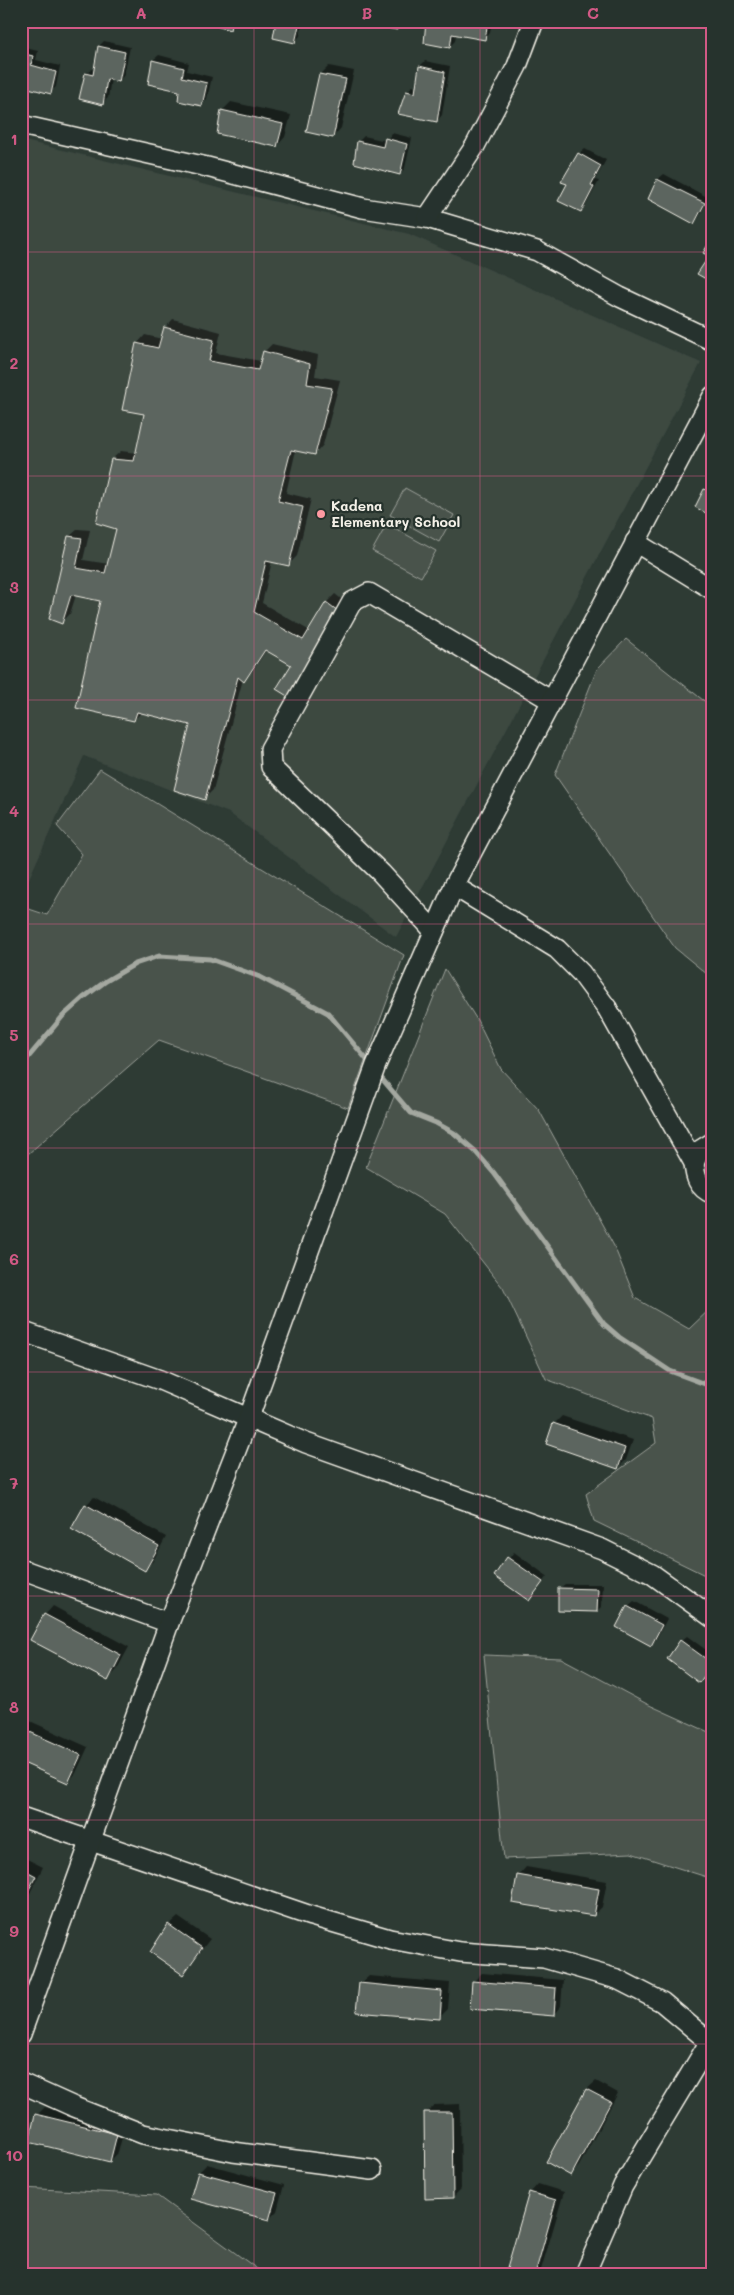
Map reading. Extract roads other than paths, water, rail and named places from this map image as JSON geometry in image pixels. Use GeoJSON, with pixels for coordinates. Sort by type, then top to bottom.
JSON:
{"type":"FeatureCollection","features":[{"type":"Feature","properties":{"kind":"lane"},"geometry":{"type":"LineString","coordinates":[[427,218],[474,146],[517,66],[534,21]]}},
{"type":"Feature","properties":{"kind":"lane"},"geometry":{"type":"LineString","coordinates":[[21,126],[207,167],[363,208],[427,218],[537,251],[620,297],[713,341]]}},
{"type":"Feature","properties":{"kind":"lane"},"geometry":{"type":"LineString","coordinates":[[21,2034],[169,1623],[249,1417],[376,1065],[454,886],[713,396]]}},
{"type":"Feature","properties":{"kind":"lane"},"geometry":{"type":"LineString","coordinates":[[635,542],[713,590]]}},
{"type":"Feature","properties":{"kind":"lane"},"geometry":{"type":"LineString","coordinates":[[434,931],[381,873],[271,767],[270,748],[352,602],[369,593],[552,701]]}},
{"type":"Feature","properties":{"kind":"lane"},"geometry":{"type":"LineString","coordinates":[[454,886],[557,949],[582,973],[607,1008],[694,1163],[695,1176],[702,1187],[713,1194]]}},
{"type":"Feature","properties":{"kind":"lane"},"geometry":{"type":"LineString","coordinates":[[694,1163],[700,1150],[713,1142]]}},
{"type":"Feature","properties":{"kind":"lane"},"geometry":{"type":"LineString","coordinates":[[21,1331],[160,1380],[306,1443],[602,1550],[652,1574],[713,1618]]}},
{"type":"Feature","properties":{"kind":"lane"},"geometry":{"type":"LineString","coordinates":[[21,1569],[169,1623]]}},
{"type":"Feature","properties":{"kind":"lane"},"geometry":{"type":"LineString","coordinates":[[21,1817],[311,1916],[390,1939],[460,1952],[544,1958],[616,1979],[662,2002],[711,2044],[623,2186],[585,2274]]}},
{"type":"Feature","properties":{"kind":"lane"},"geometry":{"type":"LineString","coordinates":[[21,2083],[72,2106],[143,2134],[233,2152],[372,2170]]}},
{"type":"Feature","properties":{"kind":"waterway"},"geometry":{"type":"LineString","coordinates":[[21,1066],[63,1016],[83,998],[106,981],[135,964],[159,956],[210,959],[260,977],[328,1013],[372,1066]]}},
{"type":"Feature","properties":{"kind":"waterway"},"geometry":{"type":"LineString","coordinates":[[377,1073],[411,1113],[454,1133],[475,1151],[494,1173],[604,1324],[619,1337],[670,1371],[713,1387]]}},
{"type":"Feature","properties":{"kind":"place","name":"Kadena Elementary School"},"geometry":{"type":"Point","coordinates":[321,514]}}]}
